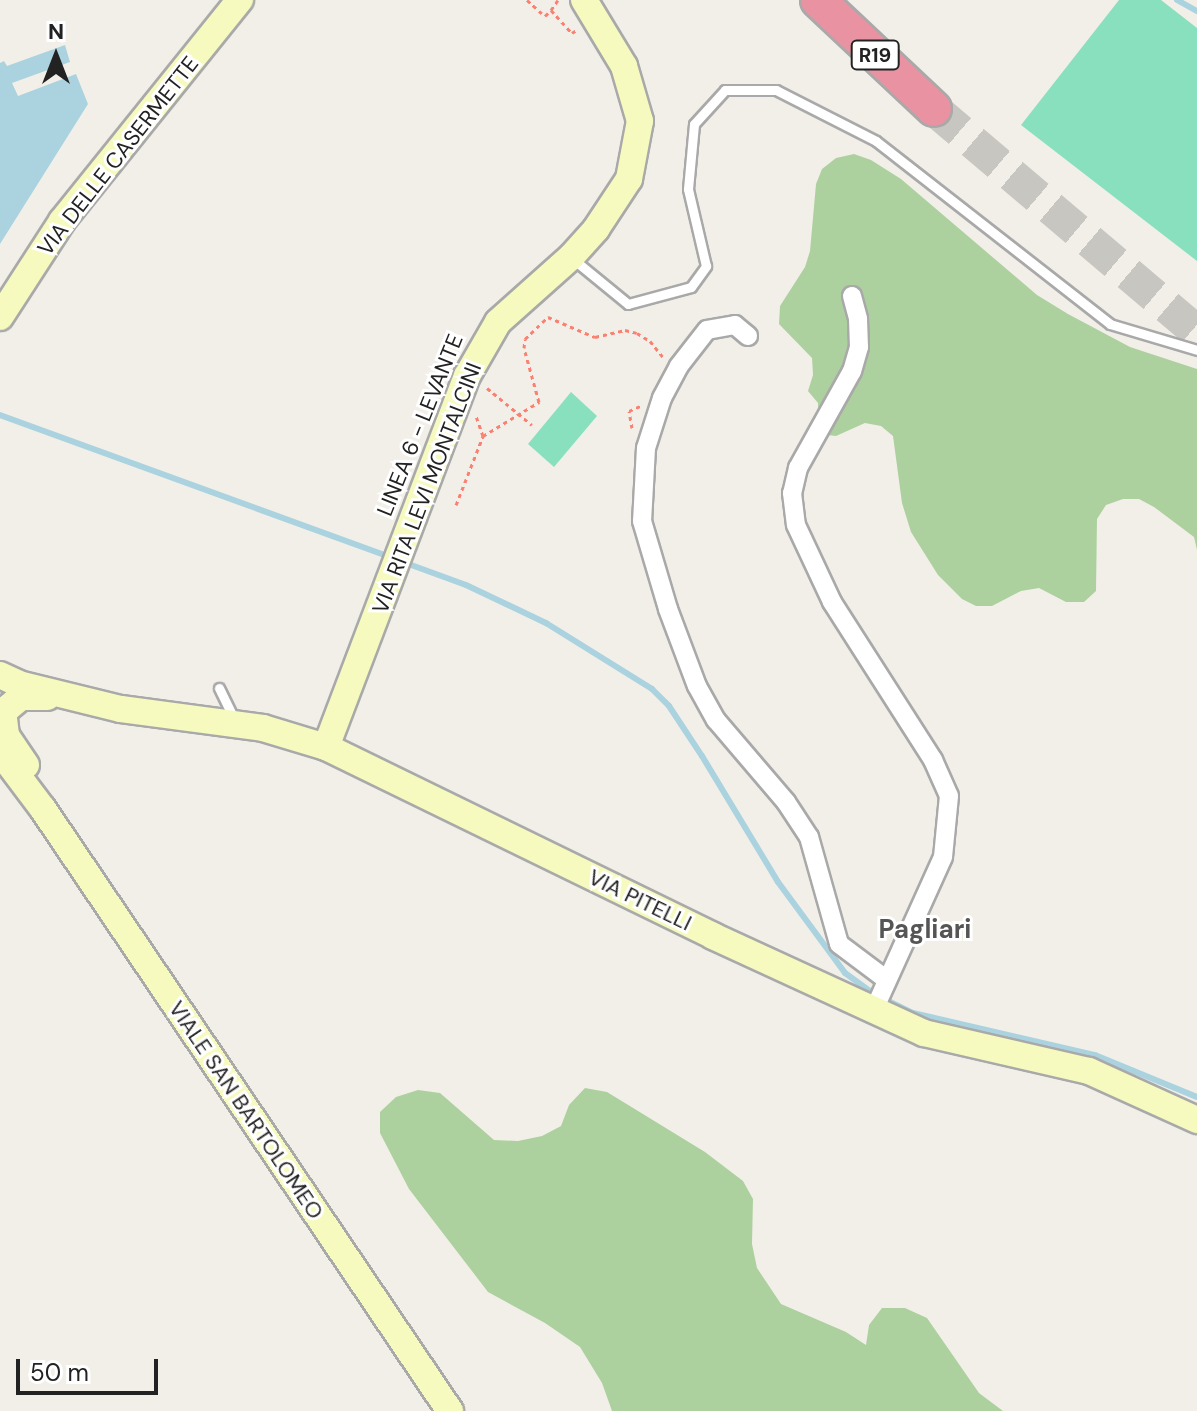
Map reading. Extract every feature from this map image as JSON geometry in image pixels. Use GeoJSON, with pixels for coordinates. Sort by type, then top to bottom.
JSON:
{"type":"FeatureCollection","features":[{"type":"Feature","properties":{"kind":"highway","name":"R19"},"geometry":{"type":"LineString","coordinates":[[818,0],[934,109]]}},
{"type":"Feature","properties":{"kind":"main road","name":"VIA DELLE CASERMETTE"},"geometry":{"type":"LineString","coordinates":[[0,317],[62,221],[240,0]]}},
{"type":"Feature","properties":{"kind":"main road","name":"VIA RITA LEVI MONTALCINI"},"geometry":{"type":"LineString","coordinates":[[326,747],[467,376],[498,322],[571,257],[596,229],[629,179],[640,121],[624,66],[584,0]]}},
{"type":"Feature","properties":{"kind":"main road","name":"VIA PITELLI"},"geometry":{"type":"LineString","coordinates":[[0,675],[19,684],[121,709],[263,728],[326,747],[713,936],[924,1033],[1089,1071],[1197,1120]]}},
{"type":"Feature","properties":{"kind":"main road","name":"VIA PITELLI"},"geometry":{"type":"LineString","coordinates":[[3,744],[3,712],[16,699],[78,698]]}},
{"type":"Feature","properties":{"kind":"main road","name":"VIALE SAN BARTOLOMEO"},"geometry":{"type":"LineString","coordinates":[[3,744],[43,809],[450,1411]]}},
{"type":"Feature","properties":{"kind":"street"},"geometry":{"type":"LineString","coordinates":[[852,296],[858,319],[859,347],[852,371],[798,468],[792,493],[796,525],[832,602],[933,760],[949,796],[948,835],[943,857],[874,1009]]}},
{"type":"Feature","properties":{"kind":"street"},"geometry":{"type":"LineString","coordinates":[[748,336],[735,325],[707,330],[679,366],[662,398],[646,448],[642,521],[663,596],[697,686],[716,720],[786,802],[809,837],[839,944],[885,982]]}},
{"type":"Feature","properties":{"kind":"lane"},"geometry":{"type":"LineString","coordinates":[[571,257],[628,304],[691,287],[706,266],[688,189],[694,124],[725,90],[776,90],[876,141],[1110,324],[1197,350]]}},
{"type":"Feature","properties":{"kind":"lane"},"geometry":{"type":"LineString","coordinates":[[219,688],[237,725]]}},
{"type":"Feature","properties":{"kind":"path"},"geometry":{"type":"LineString","coordinates":[[527,0],[545,16],[558,0]]}},
{"type":"Feature","properties":{"kind":"path"},"geometry":{"type":"LineString","coordinates":[[551,10],[572,33],[580,28]]}},
{"type":"Feature","properties":{"kind":"path"},"geometry":{"type":"LineString","coordinates":[[456,505],[483,436],[539,402],[540,397],[529,377],[525,339],[548,317],[595,337],[625,330],[637,333],[662,353],[666,364]]}},
{"type":"Feature","properties":{"kind":"path"},"geometry":{"type":"LineString","coordinates":[[478,380],[532,425]]}},
{"type":"Feature","properties":{"kind":"path"},"geometry":{"type":"LineString","coordinates":[[457,401],[475,415],[483,436]]}},
{"type":"Feature","properties":{"kind":"path"},"geometry":{"type":"LineString","coordinates":[[634,437],[629,411],[642,404]]}},
{"type":"Feature","properties":{"kind":"green space"},"geometry":{"type":"Polygon","coordinates":[[[1119,0],[1161,0],[1197,28],[1197,261],[1021,125],[1119,0]]]}},
{"type":"Feature","properties":{"kind":"green space"},"geometry":{"type":"Polygon","coordinates":[[[854,154],[871,160],[901,179],[1037,295],[1130,347],[1197,369],[1197,550],[1194,537],[1154,507],[1139,499],[1123,499],[1106,505],[1097,519],[1096,591],[1084,602],[1066,602],[1039,588],[1021,591],[992,606],[976,606],[962,599],[938,575],[911,532],[902,503],[893,436],[881,426],[865,423],[836,436],[819,434],[818,403],[808,391],[813,375],[812,358],[779,324],[780,306],[805,267],[810,251],[816,184],[822,169],[836,158],[854,154]]]}},
{"type":"Feature","properties":{"kind":"green space"},"geometry":{"type":"Polygon","coordinates":[[[571,392],[597,416],[554,467],[528,444],[571,392]]]}},
{"type":"Feature","properties":{"kind":"green space"},"geometry":{"type":"Polygon","coordinates":[[[585,1088],[607,1092],[705,1152],[743,1181],[753,1199],[752,1244],[757,1268],[781,1304],[846,1332],[866,1345],[869,1325],[882,1308],[905,1308],[927,1318],[979,1393],[1003,1411],[612,1411],[602,1383],[580,1347],[545,1323],[488,1292],[409,1189],[380,1133],[380,1112],[396,1097],[418,1090],[440,1093],[494,1140],[518,1141],[542,1136],[561,1126],[569,1105],[585,1088]]]}},
{"type":"Feature","properties":{"kind":"water"},"geometry":{"type":"Polygon","coordinates":[[[65,45],[70,62],[12,83],[18,96],[76,74],[88,104],[0,244],[0,63],[4,61],[7,66],[65,45]]]}},
{"type":"Feature","properties":{"kind":"waterway"},"geometry":{"type":"LineString","coordinates":[[1177,0],[1197,11]]}},
{"type":"Feature","properties":{"kind":"waterway"},"geometry":{"type":"LineString","coordinates":[[0,415],[393,558]]}},
{"type":"Feature","properties":{"kind":"waterway"},"geometry":{"type":"LineString","coordinates":[[403,562],[466,585],[546,623],[652,689],[669,706],[702,756],[778,882],[845,973],[874,994],[913,1013],[1095,1055],[1197,1097]]}},
{"type":"Feature","properties":{"kind":"tunnel"},"geometry":{"type":"LineString","coordinates":[[934,109],[1197,332]]}},
{"type":"Feature","properties":{"kind":"district","name":"Pagliari"},"geometry":{"type":"Point","coordinates":[925,930]}}]}
